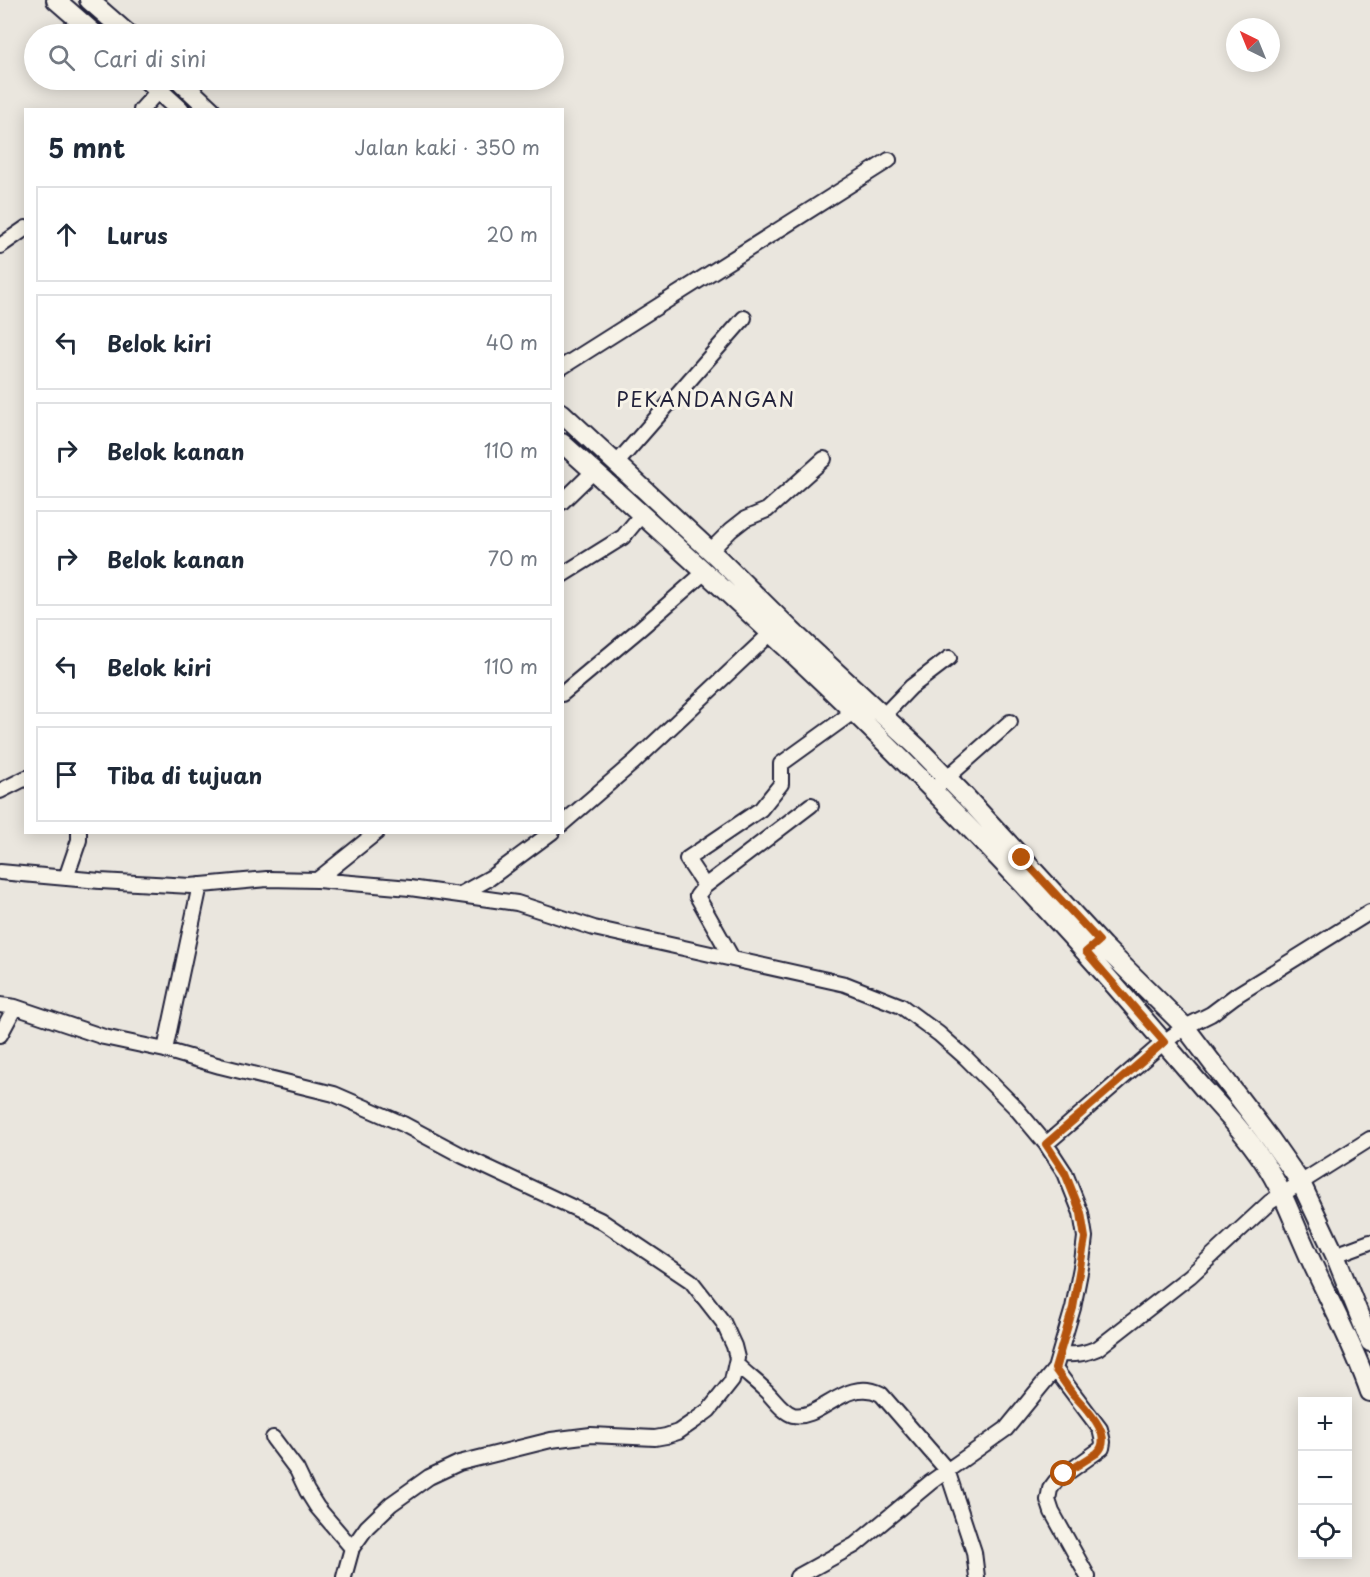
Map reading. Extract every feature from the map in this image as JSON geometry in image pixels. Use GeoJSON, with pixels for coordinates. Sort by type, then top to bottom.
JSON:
{"type":"FeatureCollection","features":[{"type":"Feature","properties":{"kind":"main road"},"geometry":{"type":"LineString","coordinates":[[56,0],[84,24]]}},
{"type":"Feature","properties":{"kind":"main road"},"geometry":{"type":"LineString","coordinates":[[89,0],[117,24]]}},
{"type":"Feature","properties":{"kind":"main road"},"geometry":{"type":"LineString","coordinates":[[164,90],[178,108]]}},
{"type":"Feature","properties":{"kind":"main road"},"geometry":{"type":"LineString","coordinates":[[190,90],[209,108]]}},
{"type":"Feature","properties":{"kind":"main road"},"geometry":{"type":"LineString","coordinates":[[564,415],[620,458],[792,631],[888,711],[951,773],[1093,947],[1164,1042],[1262,1158],[1277,1197],[1305,1247],[1363,1370],[1370,1392]]}},
{"type":"Feature","properties":{"kind":"main road"},"geometry":{"type":"LineString","coordinates":[[564,445],[595,470],[771,633],[1093,947],[1185,1027],[1301,1183],[1335,1256],[1370,1342]]}},
{"type":"Feature","properties":{"kind":"street"},"geometry":{"type":"LineString","coordinates":[[142,108],[154,90]]}},
{"type":"Feature","properties":{"kind":"street"},"geometry":{"type":"LineString","coordinates":[[564,366],[889,160]]}},
{"type":"Feature","properties":{"kind":"street"},"geometry":{"type":"LineString","coordinates":[[0,246],[24,229]]}},
{"type":"Feature","properties":{"kind":"street"},"geometry":{"type":"LineString","coordinates":[[620,458],[744,318]]}},
{"type":"Feature","properties":{"kind":"street"},"geometry":{"type":"LineString","coordinates":[[712,549],[746,519],[767,510],[824,459]]}},
{"type":"Feature","properties":{"kind":"street"},"geometry":{"type":"LineString","coordinates":[[564,500],[595,470]]}},
{"type":"Feature","properties":{"kind":"street"},"geometry":{"type":"LineString","coordinates":[[564,574],[623,537],[642,514]]}},
{"type":"Feature","properties":{"kind":"street"},"geometry":{"type":"LineString","coordinates":[[564,692],[704,573]]}},
{"type":"Feature","properties":{"kind":"street"},"geometry":{"type":"LineString","coordinates":[[564,822],[634,762],[771,633]]}},
{"type":"Feature","properties":{"kind":"street"},"geometry":{"type":"LineString","coordinates":[[888,711],[911,687],[949,658]]}},
{"type":"Feature","properties":{"kind":"street"},"geometry":{"type":"LineString","coordinates":[[705,886],[687,859],[761,809],[781,784],[781,764],[853,712]]}},
{"type":"Feature","properties":{"kind":"street"},"geometry":{"type":"LineString","coordinates":[[933,790],[1010,723]]}},
{"type":"Feature","properties":{"kind":"street"},"geometry":{"type":"LineString","coordinates":[[0,791],[24,779]]}},
{"type":"Feature","properties":{"kind":"street"},"geometry":{"type":"LineString","coordinates":[[732,958],[697,896],[705,886],[811,806]]}},
{"type":"Feature","properties":{"kind":"street"},"geometry":{"type":"LineString","coordinates":[[66,878],[79,834]]}},
{"type":"Feature","properties":{"kind":"street"},"geometry":{"type":"LineString","coordinates":[[317,880],[374,834]]}},
{"type":"Feature","properties":{"kind":"street"},"geometry":{"type":"LineString","coordinates":[[461,894],[490,878],[549,834]]}},
{"type":"Feature","properties":{"kind":"street"},"geometry":{"type":"LineString","coordinates":[[0,872],[200,885],[267,879],[317,880],[461,894],[517,903],[594,928],[845,984],[901,1006],[939,1034],[1015,1107],[1046,1144],[1065,1173],[1081,1213],[1085,1238],[1073,1308],[1055,1369],[1006,1429],[947,1470],[855,1545],[797,1577]]}},
{"type":"Feature","properties":{"kind":"street"},"geometry":{"type":"LineString","coordinates":[[165,1050],[200,885]]}},
{"type":"Feature","properties":{"kind":"street"},"geometry":{"type":"LineString","coordinates":[[1046,1144],[1164,1042],[1370,912]]}},
{"type":"Feature","properties":{"kind":"street"},"geometry":{"type":"LineString","coordinates":[[0,1005],[15,1007],[104,1037],[165,1050],[334,1094],[403,1124],[463,1156],[600,1220],[691,1281],[723,1322],[734,1346],[737,1365],[732,1381],[709,1410],[678,1432],[656,1438],[591,1435],[551,1440],[459,1463],[429,1477],[391,1504],[367,1527],[352,1548],[344,1577]]}},
{"type":"Feature","properties":{"kind":"street"},"geometry":{"type":"LineString","coordinates":[[0,1035],[15,1007]]}},
{"type":"Feature","properties":{"kind":"street"},"geometry":{"type":"LineString","coordinates":[[1060,1354],[1076,1355],[1098,1348],[1190,1276],[1277,1197],[1370,1139]]}},
{"type":"Feature","properties":{"kind":"street"},"geometry":{"type":"LineString","coordinates":[[1335,1256],[1370,1242]]}},
{"type":"Feature","properties":{"kind":"street"},"geometry":{"type":"LineString","coordinates":[[737,1365],[792,1415],[801,1415],[853,1391],[873,1390],[881,1394],[947,1470],[974,1552],[977,1577]]}},
{"type":"Feature","properties":{"kind":"street"},"geometry":{"type":"LineString","coordinates":[[1055,1369],[1095,1421],[1103,1437],[1102,1448],[1056,1481],[1050,1489],[1048,1500],[1052,1512],[1088,1577]]}},
{"type":"Feature","properties":{"kind":"street"},"geometry":{"type":"LineString","coordinates":[[273,1438],[297,1470],[317,1507],[352,1548]]}},
{"type":"Feature","properties":{"kind":"district","name":"PEKANDANGAN"},"geometry":{"type":"Point","coordinates":[706,399]}},
{"type":"Feature","properties":{"kind":"route"},"geometry":{"type":"LineString","coordinates":[[1022,858],[1099,941],[1086,952],[1164,1042],[1046,1144],[1065,1173],[1081,1213],[1085,1238],[1073,1308],[1055,1369],[1086,1409],[1103,1437],[1102,1448],[1097,1453],[1064,1474]]}}]}
